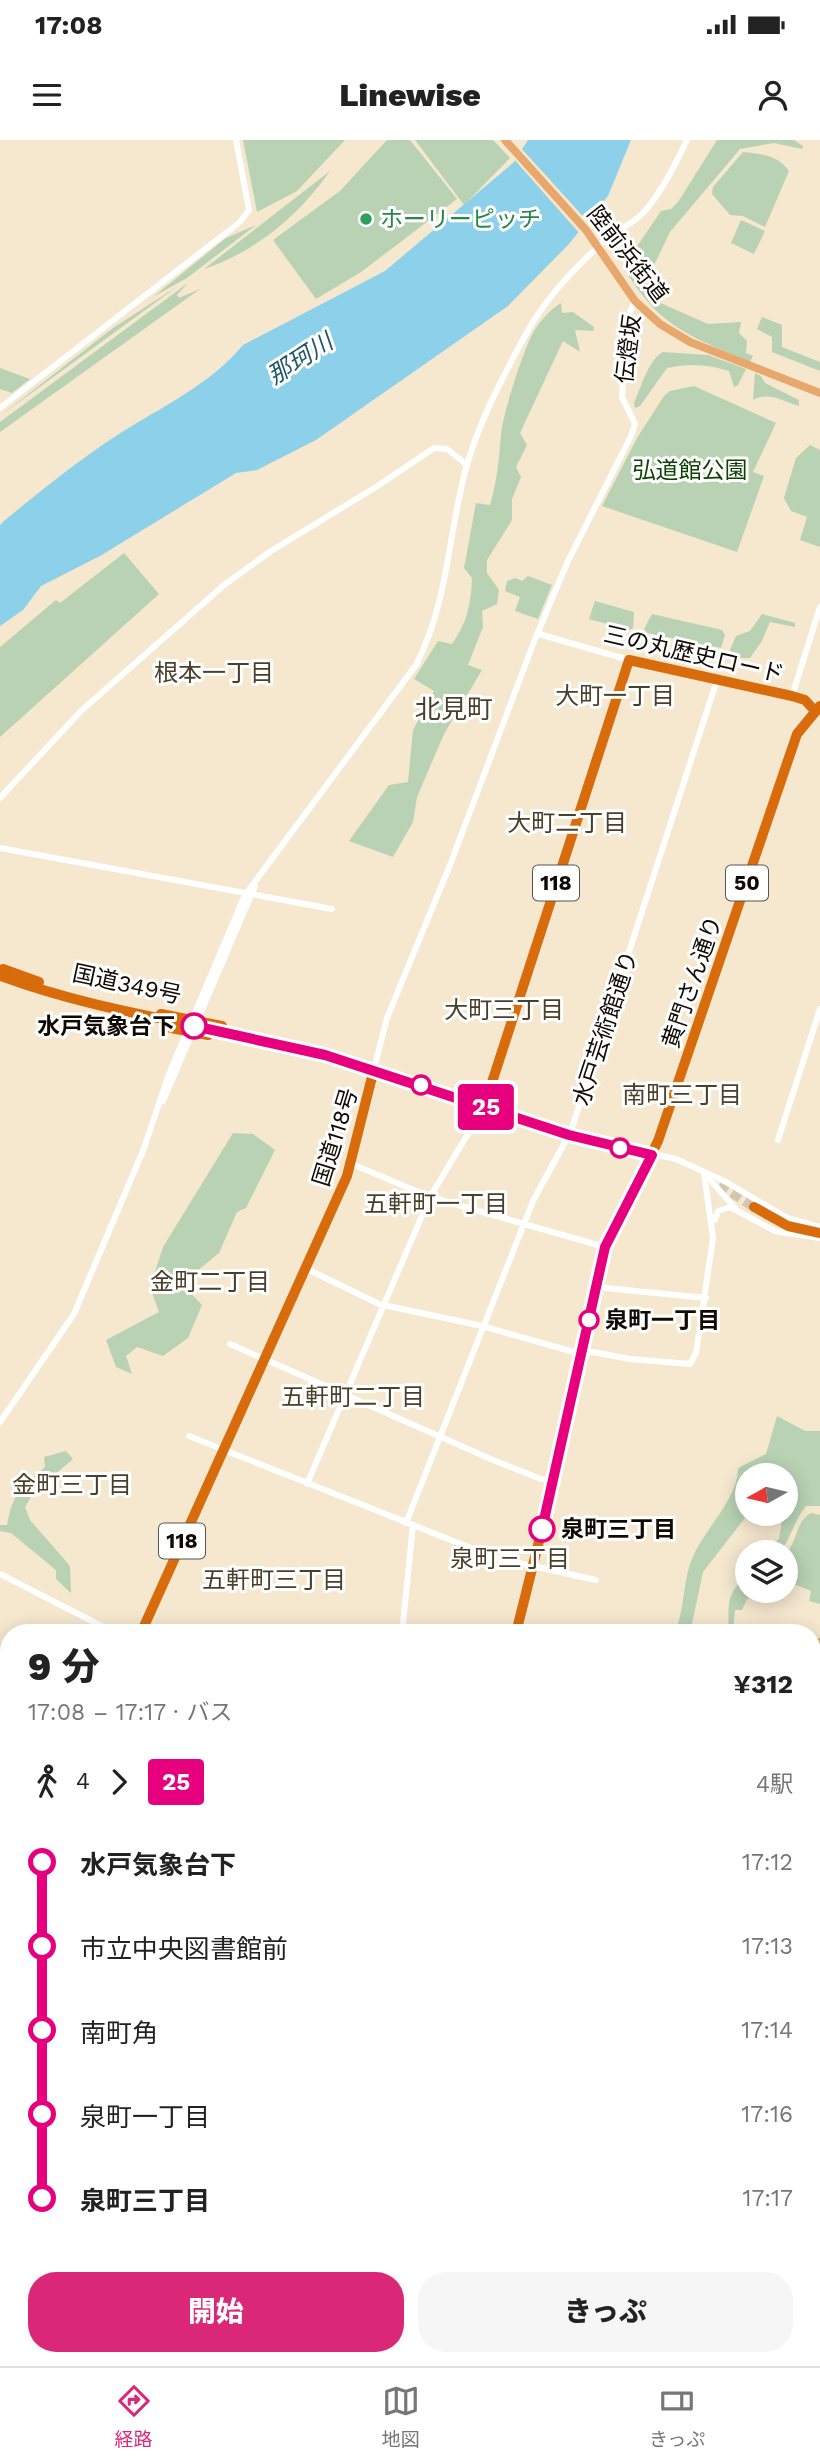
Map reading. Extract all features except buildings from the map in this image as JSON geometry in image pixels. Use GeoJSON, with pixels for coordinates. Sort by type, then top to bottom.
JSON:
{"type":"FeatureCollection","features":[{"type":"Feature","properties":{"kind":"highway","name":"三の丸歴史ロード"},"geometry":{"type":"LineString","coordinates":[[629,660],[792,696]]}},
{"type":"Feature","properties":{"kind":"highway","name":"118"},"geometry":{"type":"LineString","coordinates":[[484,1107],[629,660]]}},
{"type":"Feature","properties":{"kind":"highway"},"geometry":{"type":"LineString","coordinates":[[792,696],[817,708]]}},
{"type":"Feature","properties":{"kind":"highway","name":"黄門さん通り"},"geometry":{"type":"LineString","coordinates":[[518,1624],[554,1479],[605,1247],[652,1155],[797,734],[817,708]]}},
{"type":"Feature","properties":{"kind":"highway","name":"国道349号"},"geometry":{"type":"LineString","coordinates":[[1,972],[37,988],[99,1008],[265,1040],[374,1069]]}},
{"type":"Feature","properties":{"kind":"highway","name":"国道349号"},"geometry":{"type":"LineString","coordinates":[[1,972],[88,999],[195,1019],[338,1057]]}},
{"type":"Feature","properties":{"kind":"highway","name":"国道349号"},"geometry":{"type":"LineString","coordinates":[[1,972],[34,993],[78,1008],[190,1032],[285,1044]]}},
{"type":"Feature","properties":{"kind":"highway","name":"国道118号"},"geometry":{"type":"LineString","coordinates":[[145,1624],[352,1164],[374,1069],[484,1107]]}},
{"type":"Feature","properties":{"kind":"highway"},"geometry":{"type":"LineString","coordinates":[[754,1207],[788,1226],[820,1235]]}},
{"type":"Feature","properties":{"kind":"main road","name":"陸前浜街道"},"geometry":{"type":"LineString","coordinates":[[505,140],[586,230],[635,301],[660,324],[681,338],[820,393]]}},
{"type":"Feature","properties":{"kind":"street"},"geometry":{"type":"LineString","coordinates":[[0,408],[240,222],[249,210],[236,140]]}},
{"type":"Feature","properties":{"kind":"street"},"geometry":{"type":"LineString","coordinates":[[0,1422],[74,1314],[248,896],[281,846],[408,676],[430,639],[443,595],[467,465],[479,430],[531,326],[561,287],[599,247],[643,212],[687,140]]}},
{"type":"Feature","properties":{"kind":"street","name":"伝燈坂"},"geometry":{"type":"LineString","coordinates":[[539,634],[568,561],[635,424],[622,397],[628,316],[635,301]]}},
{"type":"Feature","properties":{"kind":"street"},"geometry":{"type":"LineString","coordinates":[[0,799],[44,748],[101,691],[252,564],[434,448],[447,449],[467,465]]}},
{"type":"Feature","properties":{"kind":"street","name":"三の丸歴史ロード"},"geometry":{"type":"LineString","coordinates":[[792,696],[820,607]]}},
{"type":"Feature","properties":{"kind":"street"},"geometry":{"type":"LineString","coordinates":[[374,1069],[387,1018],[539,634]]}},
{"type":"Feature","properties":{"kind":"street","name":"三の丸歴史ロード"},"geometry":{"type":"LineString","coordinates":[[539,634],[629,660]]}},
{"type":"Feature","properties":{"kind":"street","name":"水戸芸術館通り"},"geometry":{"type":"LineString","coordinates":[[403,1624],[409,1524],[440,1436],[523,1224],[569,1135],[717,680]]}},
{"type":"Feature","properties":{"kind":"street"},"geometry":{"type":"LineString","coordinates":[[0,848],[248,896],[332,909]]}},
{"type":"Feature","properties":{"kind":"street"},"geometry":{"type":"LineString","coordinates":[[778,1140],[820,1009]]}},
{"type":"Feature","properties":{"kind":"street"},"geometry":{"type":"LineString","coordinates":[[307,1484],[430,1197],[484,1107],[569,1135],[676,1159],[726,1182],[787,1218],[820,1227]]}},
{"type":"Feature","properties":{"kind":"street"},"geometry":{"type":"LineString","coordinates":[[352,1164],[430,1197],[605,1247]]}},
{"type":"Feature","properties":{"kind":"street"},"geometry":{"type":"LineString","coordinates":[[704,1173],[737,1210],[775,1231],[820,1235]]}},
{"type":"Feature","properties":{"kind":"street"},"geometry":{"type":"LineString","coordinates":[[305,1268],[384,1306],[482,1326],[574,1352],[690,1364],[696,1353],[713,1225],[704,1173]]}},
{"type":"Feature","properties":{"kind":"street"},"geometry":{"type":"LineString","coordinates":[[713,1225],[722,1208],[737,1210]]}},
{"type":"Feature","properties":{"kind":"street"},"geometry":{"type":"LineString","coordinates":[[596,1287],[705,1298]]}},
{"type":"Feature","properties":{"kind":"street"},"geometry":{"type":"LineString","coordinates":[[230,1344],[516,1470],[545,1480],[554,1479]]}},
{"type":"Feature","properties":{"kind":"street"},"geometry":{"type":"LineString","coordinates":[[189,1436],[496,1558],[596,1580]]}},
{"type":"Feature","properties":{"kind":"street"},"geometry":{"type":"LineString","coordinates":[[0,1574],[97,1624]]}},
{"type":"Feature","properties":{"kind":"green space"},"geometry":{"type":"Polygon","coordinates":[[[243,140],[345,140],[297,191],[257,212],[243,140]]]}},
{"type":"Feature","properties":{"kind":"green space","name":"ホーリーピッチ"},"geometry":{"type":"Polygon","coordinates":[[[387,140],[410,140],[457,199],[361,272],[316,299],[273,240],[340,191],[387,140]]]}},
{"type":"Feature","properties":{"kind":"green space"},"geometry":{"type":"Polygon","coordinates":[[[415,140],[493,140],[510,158],[464,205],[415,140]]]}},
{"type":"Feature","properties":{"kind":"green space"},"geometry":{"type":"Polygon","coordinates":[[[717,140],[794,140],[803,146],[802,149],[774,143],[740,149],[670,232],[646,282],[658,302],[708,324],[741,322],[739,333],[747,341],[746,353],[753,356],[750,362],[692,336],[663,317],[623,267],[661,211],[671,209],[678,202],[717,140]]]}},
{"type":"Feature","properties":{"kind":"green space"},"geometry":{"type":"Polygon","coordinates":[[[743,152],[774,158],[789,171],[765,227],[743,216],[730,215],[712,194],[713,187],[743,152]]]}},
{"type":"Feature","properties":{"kind":"green space"},"geometry":{"type":"Polygon","coordinates":[[[330,171],[304,203],[275,230],[242,252],[204,269],[330,171]]]}},
{"type":"Feature","properties":{"kind":"green space"},"geometry":{"type":"Polygon","coordinates":[[[741,220],[765,231],[754,254],[731,243],[741,220]]]}},
{"type":"Feature","properties":{"kind":"green space"},"geometry":{"type":"Polygon","coordinates":[[[256,225],[187,278],[153,297],[226,238],[256,225]]]}},
{"type":"Feature","properties":{"kind":"green space"},"geometry":{"type":"Polygon","coordinates":[[[188,283],[177,295],[179,298],[200,289],[0,432],[0,422],[188,283]]]}},
{"type":"Feature","properties":{"kind":"green space"},"geometry":{"type":"Polygon","coordinates":[[[178,286],[0,416],[113,328],[178,286]]]}},
{"type":"Feature","properties":{"kind":"green space"},"geometry":{"type":"Polygon","coordinates":[[[561,303],[562,313],[573,312],[594,327],[593,331],[575,330],[580,352],[563,341],[520,433],[527,445],[516,467],[521,477],[512,499],[512,520],[487,560],[487,573],[499,590],[497,604],[482,611],[483,627],[468,665],[482,670],[444,734],[417,797],[413,822],[393,857],[349,841],[389,785],[408,782],[413,730],[434,691],[414,679],[438,641],[452,644],[465,621],[472,578],[464,568],[476,503],[490,505],[505,413],[530,340],[543,319],[561,303]]]}},
{"type":"Feature","properties":{"kind":"green space"},"geometry":{"type":"Polygon","coordinates":[[[762,317],[782,325],[782,347],[820,362],[820,371],[772,352],[772,337],[757,329],[762,317]]]}},
{"type":"Feature","properties":{"kind":"green space"},"geometry":{"type":"Polygon","coordinates":[[[663,352],[708,355],[746,369],[738,385],[734,387],[729,371],[691,365],[667,368],[640,406],[635,408],[634,403],[649,368],[663,352]]]}},
{"type":"Feature","properties":{"kind":"green space"},"geometry":{"type":"Polygon","coordinates":[[[0,368],[30,379],[12,393],[0,389],[0,368]]]}},
{"type":"Feature","properties":{"kind":"green space"},"geometry":{"type":"Polygon","coordinates":[[[755,373],[761,376],[765,383],[799,400],[799,406],[765,396],[753,400],[755,373]]]}},
{"type":"Feature","properties":{"kind":"green space","name":"弘道館公園"},"geometry":{"type":"Polygon","coordinates":[[[694,386],[776,423],[753,472],[764,476],[737,552],[602,506],[637,438],[664,396],[670,391],[694,386]]]}},
{"type":"Feature","properties":{"kind":"green space"},"geometry":{"type":"Polygon","coordinates":[[[810,445],[820,450],[820,547],[800,540],[807,517],[791,511],[784,498],[796,458],[810,445]]]}},
{"type":"Feature","properties":{"kind":"green space"},"geometry":{"type":"Polygon","coordinates":[[[124,553],[159,594],[0,737],[0,647],[56,600],[60,603],[124,553]]]}},
{"type":"Feature","properties":{"kind":"green space"},"geometry":{"type":"Polygon","coordinates":[[[528,576],[552,585],[538,619],[515,611],[520,597],[505,591],[507,581],[515,578],[522,581],[528,576]]]}},
{"type":"Feature","properties":{"kind":"green space"},"geometry":{"type":"Polygon","coordinates":[[[595,601],[634,612],[633,628],[629,630],[589,619],[595,601]]]}},
{"type":"Feature","properties":{"kind":"green space"},"geometry":{"type":"Polygon","coordinates":[[[652,614],[722,630],[725,635],[721,648],[647,633],[644,629],[652,614]]]}},
{"type":"Feature","properties":{"kind":"green space"},"geometry":{"type":"Polygon","coordinates":[[[762,614],[795,623],[795,627],[770,622],[762,641],[750,658],[737,658],[730,650],[736,636],[750,631],[762,614]]]}},
{"type":"Feature","properties":{"kind":"green space"},"geometry":{"type":"Polygon","coordinates":[[[233,1133],[253,1134],[275,1150],[246,1208],[237,1212],[219,1253],[185,1281],[186,1288],[202,1305],[188,1338],[163,1356],[137,1347],[126,1356],[132,1374],[116,1367],[106,1340],[159,1312],[150,1287],[163,1247],[233,1133]]]}},
{"type":"Feature","properties":{"kind":"green space"},"geometry":{"type":"Polygon","coordinates":[[[777,1416],[805,1431],[820,1431],[820,1506],[806,1506],[798,1518],[798,1463],[748,1463],[766,1454],[777,1416]]]}},
{"type":"Feature","properties":{"kind":"green space"},"geometry":{"type":"Polygon","coordinates":[[[66,1451],[73,1459],[34,1492],[25,1507],[30,1520],[70,1566],[71,1593],[56,1579],[56,1570],[11,1533],[0,1531],[0,1525],[7,1525],[12,1505],[19,1492],[45,1467],[44,1457],[66,1451]]]}},
{"type":"Feature","properties":{"kind":"green space"},"geometry":{"type":"Polygon","coordinates":[[[735,1483],[735,1526],[739,1526],[703,1572],[692,1624],[678,1624],[690,1564],[735,1483]]]}},
{"type":"Feature","properties":{"kind":"green space"},"geometry":{"type":"Polygon","coordinates":[[[811,1513],[820,1515],[820,1604],[809,1601],[811,1591],[798,1586],[798,1540],[794,1540],[806,1517],[811,1513]]]}},
{"type":"Feature","properties":{"kind":"green space"},"geometry":{"type":"Polygon","coordinates":[[[781,1526],[794,1526],[787,1540],[779,1539],[781,1526]]]}},
{"type":"Feature","properties":{"kind":"green space"},"geometry":{"type":"Polygon","coordinates":[[[735,1590],[735,1603],[745,1603],[742,1610],[735,1610],[734,1624],[728,1624],[730,1600],[735,1590]]]}},
{"type":"Feature","properties":{"kind":"water","name":"那珂川"},"geometry":{"type":"Polygon","coordinates":[[[528,140],[631,140],[608,196],[568,245],[508,306],[316,440],[257,470],[236,473],[100,556],[41,586],[23,610],[0,626],[0,525],[4,521],[97,449],[205,380],[243,345],[385,271],[514,162],[528,140]]]}},
{"type":"Feature","properties":{"kind":"pier"},"geometry":{"type":"Polygon","coordinates":[[[520,147],[590,224],[581,235],[513,158],[520,147]]]}},
{"type":"Feature","properties":{"kind":"tunnel"},"geometry":{"type":"LineString","coordinates":[[707,1176],[754,1207]]}},
{"type":"Feature","properties":{"kind":"bus line","name":"25"},"geometry":{"type":"LineString","coordinates":[[194,1026],[325,1055],[569,1135],[652,1155],[611,1230],[605,1247],[542,1529]]}},
{"type":"Feature","properties":{"kind":"place","name":"ホーリーピッチ"},"geometry":{"type":"Point","coordinates":[366,219]}},
{"type":"Feature","properties":{"kind":"place","name":"水戸気象台下"},"geometry":{"type":"Point","coordinates":[194,1026]}},
{"type":"Feature","properties":{"kind":"place","name":"泉町一丁目"},"geometry":{"type":"Point","coordinates":[589,1320]}},
{"type":"Feature","properties":{"kind":"place","name":"泉町三丁目"},"geometry":{"type":"Point","coordinates":[542,1529]}},
{"type":"Feature","properties":{"kind":"district","name":"根本一丁目"},"geometry":{"type":"Point","coordinates":[214,673]}},
{"type":"Feature","properties":{"kind":"district","name":"大町一丁目"},"geometry":{"type":"Point","coordinates":[615,696]}},
{"type":"Feature","properties":{"kind":"district","name":"北見町"},"geometry":{"type":"Point","coordinates":[454,709]}},
{"type":"Feature","properties":{"kind":"district","name":"大町二丁目"},"geometry":{"type":"Point","coordinates":[567,823]}},
{"type":"Feature","properties":{"kind":"district","name":"大町三丁目"},"geometry":{"type":"Point","coordinates":[504,1010]}},
{"type":"Feature","properties":{"kind":"district","name":"南町三丁目"},"geometry":{"type":"Point","coordinates":[682,1095]}},
{"type":"Feature","properties":{"kind":"district","name":"五軒町一丁目"},"geometry":{"type":"Point","coordinates":[436,1204]}},
{"type":"Feature","properties":{"kind":"district","name":"金町二丁目"},"geometry":{"type":"Point","coordinates":[210,1282]}},
{"type":"Feature","properties":{"kind":"district","name":"五軒町二丁目"},"geometry":{"type":"Point","coordinates":[353,1397]}},
{"type":"Feature","properties":{"kind":"district","name":"金町三丁目"},"geometry":{"type":"Point","coordinates":[72,1485]}},
{"type":"Feature","properties":{"kind":"district","name":"泉町三丁目"},"geometry":{"type":"Point","coordinates":[510,1559]}},
{"type":"Feature","properties":{"kind":"district","name":"五軒町三丁目"},"geometry":{"type":"Point","coordinates":[274,1580]}}]}
